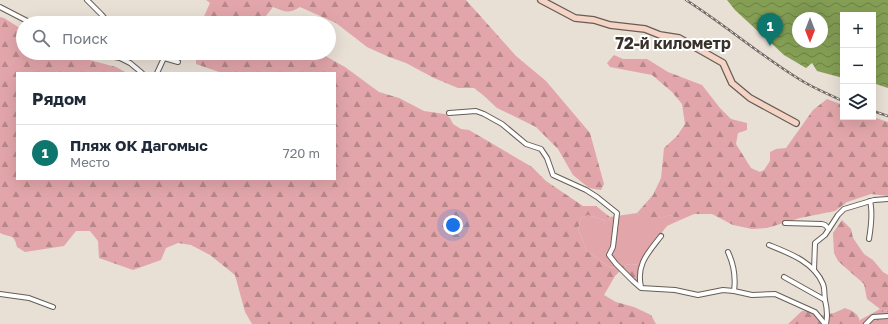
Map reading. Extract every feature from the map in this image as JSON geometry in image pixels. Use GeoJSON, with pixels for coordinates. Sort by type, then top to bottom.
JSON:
{"type":"FeatureCollection","features":[{"type":"Feature","properties":{"kind":"street"},"geometry":{"type":"LineString","coordinates":[[87,0],[103,16]]}},
{"type":"Feature","properties":{"kind":"street"},"geometry":{"type":"LineString","coordinates":[[541,0],[575,18],[594,20],[610,25],[645,29],[679,38],[723,63],[732,84],[750,98],[796,123]]}},
{"type":"Feature","properties":{"kind":"street"},"geometry":{"type":"LineString","coordinates":[[0,7],[17,16]]}},
{"type":"Feature","properties":{"kind":"street"},"geometry":{"type":"LineString","coordinates":[[123,60],[141,72]]}},
{"type":"Feature","properties":{"kind":"street"},"geometry":{"type":"LineString","coordinates":[[157,72],[163,60]]}},
{"type":"Feature","properties":{"kind":"street"},"geometry":{"type":"LineString","coordinates":[[171,60],[178,62]]}},
{"type":"Feature","properties":{"kind":"street"},"geometry":{"type":"LineString","coordinates":[[449,113],[476,111],[502,124],[526,144],[541,149],[547,158],[552,175],[586,190],[617,213],[613,246],[609,255],[616,264],[641,288],[675,290],[698,295],[723,290],[752,295],[770,294],[782,296],[815,312],[826,324]]}},
{"type":"Feature","properties":{"kind":"street"},"geometry":{"type":"LineString","coordinates":[[814,270],[815,243],[829,229],[844,208],[870,201],[888,199]]}},
{"type":"Feature","properties":{"kind":"street"},"geometry":{"type":"LineString","coordinates":[[869,239],[871,222],[870,201]]}},
{"type":"Feature","properties":{"kind":"street"},"geometry":{"type":"LineString","coordinates":[[785,223],[822,224],[829,229]]}},
{"type":"Feature","properties":{"kind":"street"},"geometry":{"type":"LineString","coordinates":[[641,288],[640,266],[661,236]]}},
{"type":"Feature","properties":{"kind":"street"},"geometry":{"type":"LineString","coordinates":[[769,245],[804,262],[818,274],[823,285],[828,311],[826,324]]}},
{"type":"Feature","properties":{"kind":"street"},"geometry":{"type":"LineString","coordinates":[[728,252],[732,261],[735,281],[734,291]]}},
{"type":"Feature","properties":{"kind":"street"},"geometry":{"type":"LineString","coordinates":[[784,278],[825,300]]}},
{"type":"Feature","properties":{"kind":"street"},"geometry":{"type":"LineString","coordinates":[[0,294],[29,298],[53,307]]}},
{"type":"Feature","properties":{"kind":"street"},"geometry":{"type":"LineString","coordinates":[[866,324],[873,317],[888,316]]}},
{"type":"Feature","properties":{"kind":"green space"},"geometry":{"type":"Polygon","coordinates":[[[206,0],[466,0],[516,56],[546,81],[590,133],[604,184],[601,190],[589,188],[573,175],[558,149],[536,127],[497,108],[474,88],[458,88],[434,78],[406,63],[367,47],[336,23],[336,16],[320,16],[300,7],[293,11],[287,12],[273,7],[266,16],[204,16],[210,3],[206,0]]]}},
{"type":"Feature","properties":{"kind":"green space"},"geometry":{"type":"Polygon","coordinates":[[[0,17],[16,26],[16,60],[90,60],[116,67],[125,72],[16,72],[16,180],[336,180],[336,72],[219,72],[196,64],[196,60],[332,60],[345,67],[379,92],[399,98],[424,111],[445,114],[450,118],[453,124],[461,129],[469,130],[532,167],[546,181],[583,206],[596,206],[610,217],[609,221],[588,215],[581,218],[578,229],[587,251],[611,268],[631,264],[639,265],[639,280],[636,281],[623,268],[615,276],[604,295],[616,302],[634,307],[651,315],[656,324],[252,324],[245,312],[235,275],[210,255],[191,245],[178,243],[166,248],[161,260],[133,270],[99,258],[98,241],[90,231],[76,231],[64,246],[25,252],[17,247],[13,238],[0,233],[0,17]]]}},
{"type":"Feature","properties":{"kind":"green space"},"geometry":{"type":"Polygon","coordinates":[[[614,55],[623,59],[647,59],[668,72],[702,85],[720,108],[731,119],[747,123],[747,130],[738,133],[736,144],[751,168],[760,172],[764,170],[770,161],[770,152],[776,149],[786,148],[813,110],[827,99],[840,104],[840,120],[876,120],[876,118],[888,122],[888,196],[871,194],[847,202],[835,211],[800,218],[767,228],[752,229],[733,225],[712,214],[694,214],[678,221],[671,215],[644,222],[637,213],[653,195],[661,178],[664,148],[677,136],[685,124],[682,104],[672,92],[652,75],[610,67],[607,63],[614,55]]]}},
{"type":"Feature","properties":{"kind":"green space"},"geometry":{"type":"Polygon","coordinates":[[[637,213],[644,221],[671,215],[678,221],[667,226],[647,251],[639,265],[631,264],[611,268],[587,251],[578,229],[581,218],[588,215],[609,221],[610,217],[637,213]]]}},
{"type":"Feature","properties":{"kind":"green space"},"geometry":{"type":"Polygon","coordinates":[[[842,220],[851,229],[853,238],[864,254],[873,260],[883,272],[888,275],[888,311],[880,309],[867,299],[864,284],[838,261],[834,253],[833,233],[842,220]]]}},
{"type":"Feature","properties":{"kind":"green space"},"geometry":{"type":"Polygon","coordinates":[[[845,308],[857,315],[860,324],[788,324],[802,311],[810,311],[819,316],[834,313],[845,308]]]}},
{"type":"Feature","properties":{"kind":"green space"},"geometry":{"type":"Polygon","coordinates":[[[880,309],[888,311],[888,324],[860,324],[860,320],[880,309]]]}},
{"type":"Feature","properties":{"kind":"water"},"geometry":{"type":"Polygon","coordinates":[[[727,0],[888,0],[888,88],[876,84],[876,12],[840,12],[840,77],[817,71],[812,63],[806,68],[784,55],[735,10],[727,0]]]}},
{"type":"Feature","properties":{"kind":"railway"},"geometry":{"type":"LineString","coordinates":[[686,0],[785,70],[810,85],[840,100]]}},
{"type":"Feature","properties":{"kind":"railway"},"geometry":{"type":"LineString","coordinates":[[876,112],[888,116]]}},
{"type":"Feature","properties":{"kind":"place","name":"Пляж ОК Дагомыс"},"geometry":{"type":"Point","coordinates":[770,46]}},
{"type":"Feature","properties":{"kind":"district","name":"72-й километр"},"geometry":{"type":"Point","coordinates":[673,43]}}]}
